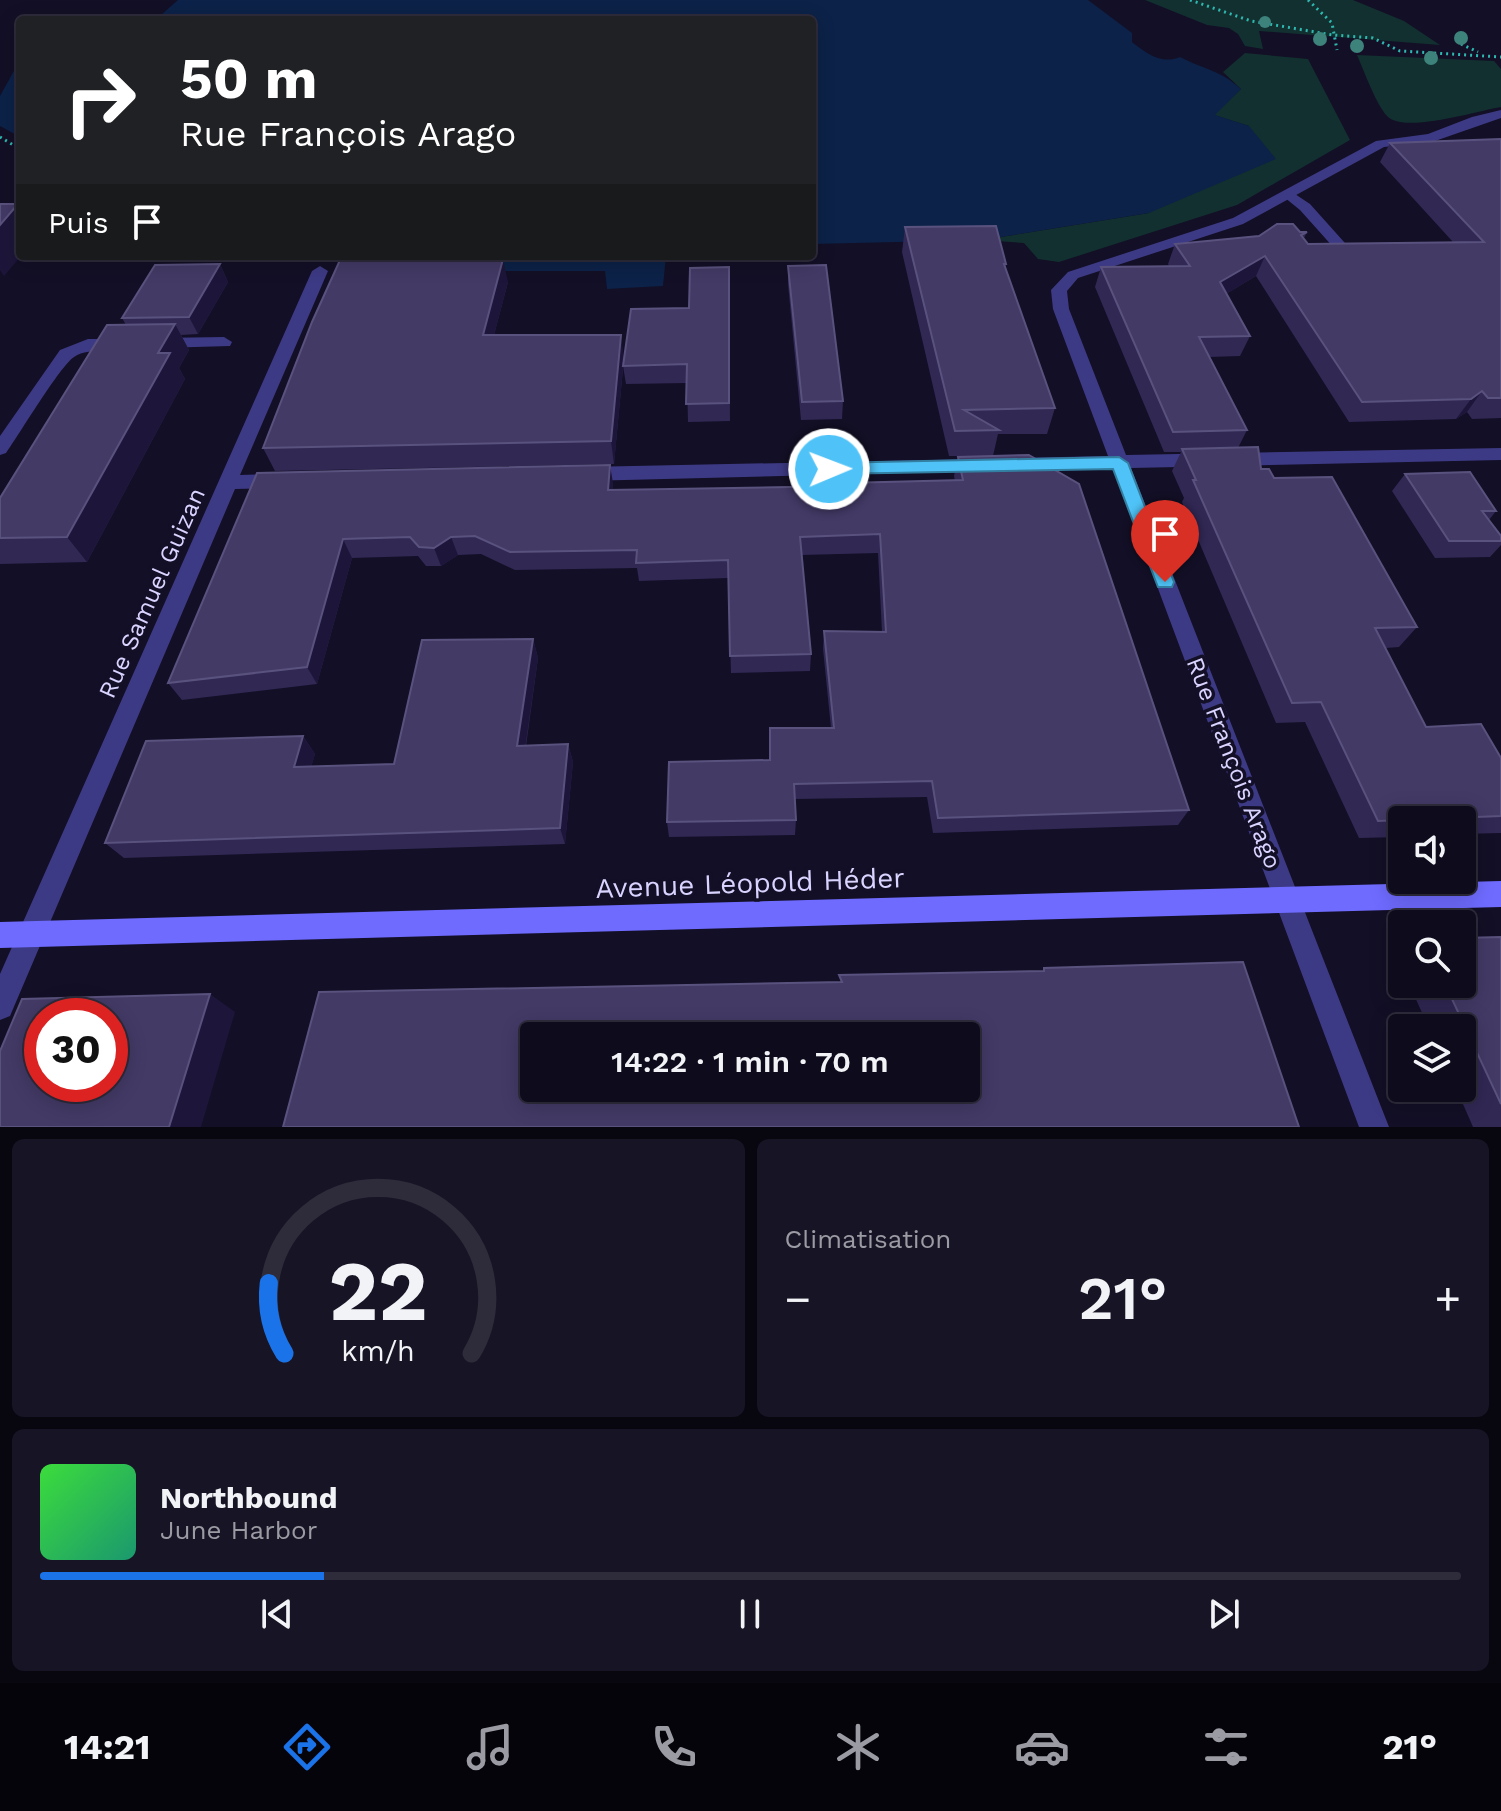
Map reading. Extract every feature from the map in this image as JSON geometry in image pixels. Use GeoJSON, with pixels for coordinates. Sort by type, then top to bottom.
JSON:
{"type":"FeatureCollection","features":[{"type":"Feature","properties":{"kind":"street"},"geometry":{"type":"LineString","coordinates":[[1348,255],[1305,207],[1289,194],[1381,144],[1430,138],[1501,114]]}},
{"type":"Feature","properties":{"kind":"street","name":"Rue François Arago"},"geometry":{"type":"LineString","coordinates":[[1289,194],[1238,221],[1073,275],[1059,290],[1061,309],[1374,1127]]}},
{"type":"Feature","properties":{"kind":"street","name":"Rue Samuel Guizan"},"geometry":{"type":"LineString","coordinates":[[0,1006],[320,271]]}},
{"type":"Feature","properties":{"kind":"street"},"geometry":{"type":"LineString","coordinates":[[0,449],[66,354],[88,344],[224,342]]}},
{"type":"Feature","properties":{"kind":"street"},"geometry":{"type":"LineString","coordinates":[[573,474],[1501,454]]}},
{"type":"Feature","properties":{"kind":"street"},"geometry":{"type":"LineString","coordinates":[[229,482],[301,480]]}},
{"type":"Feature","properties":{"kind":"street","name":"Avenue Léopold Héder"},"geometry":{"type":"LineString","coordinates":[[0,935],[1501,894]]}},
{"type":"Feature","properties":{"kind":"path"},"geometry":{"type":"LineString","coordinates":[[1190,0],[1251,21],[1333,35],[1373,38],[1400,51],[1501,57]]}},
{"type":"Feature","properties":{"kind":"path"},"geometry":{"type":"LineString","coordinates":[[1308,0],[1332,23],[1337,50]]}},
{"type":"Feature","properties":{"kind":"path"},"geometry":{"type":"LineString","coordinates":[[1461,44],[1482,54]]}},
{"type":"Feature","properties":{"kind":"green space"},"geometry":{"type":"Polygon","coordinates":[[[1145,0],[1353,0],[1404,21],[1440,45],[1259,31],[1263,49],[1245,46],[1238,34],[1229,28],[1207,25],[1145,0]]]}},
{"type":"Feature","properties":{"kind":"green space"},"geometry":{"type":"Polygon","coordinates":[[[1245,53],[1308,59],[1350,140],[1237,205],[1059,262],[1038,259],[1024,243],[982,240],[1149,213],[1249,126],[1214,115],[1241,89],[1223,72],[1245,53]]]}},
{"type":"Feature","properties":{"kind":"green space"},"geometry":{"type":"Polygon","coordinates":[[[1357,55],[1494,61],[1501,69],[1501,107],[1424,122],[1396,121],[1387,116],[1379,104],[1357,55]]]}},
{"type":"Feature","properties":{"kind":"water"},"geometry":{"type":"Polygon","coordinates":[[[178,0],[1088,0],[1132,33],[1132,42],[1148,54],[1166,60],[1180,57],[1219,74],[1241,89],[1215,115],[1249,126],[1276,159],[1149,213],[982,240],[816,244],[816,16],[158,16],[178,0]]]}},
{"type":"Feature","properties":{"kind":"water"},"geometry":{"type":"Polygon","coordinates":[[[16,67],[16,135],[0,126],[0,96],[16,67]]]}},
{"type":"Feature","properties":{"kind":"water"},"geometry":{"type":"Polygon","coordinates":[[[427,260],[666,260],[663,286],[607,289],[605,271],[469,271],[427,260]]]}},
{"type":"Feature","properties":{"kind":"building"},"geometry":{"type":"Polygon","coordinates":[[[1501,139],[1501,398],[1488,398],[1482,391],[1471,399],[1362,402],[1265,256],[1220,282],[1250,336],[1199,337],[1247,430],[1173,432],[1101,267],[1190,266],[1175,244],[1259,236],[1277,224],[1293,224],[1300,232],[1307,232],[1301,235],[1308,244],[1484,242],[1390,143],[1501,139]]]}},
{"type":"Feature","properties":{"kind":"building"},"geometry":{"type":"Polygon","coordinates":[[[0,204],[16,204],[16,206],[0,225],[0,204]]]}},
{"type":"Feature","properties":{"kind":"building"},"geometry":{"type":"Polygon","coordinates":[[[996,226],[1004,264],[1055,408],[964,410],[999,430],[955,431],[905,227],[996,226]]]}},
{"type":"Feature","properties":{"kind":"building"},"geometry":{"type":"Polygon","coordinates":[[[340,260],[503,260],[483,335],[621,335],[611,441],[263,448],[312,322],[340,260]]]}},
{"type":"Feature","properties":{"kind":"building"},"geometry":{"type":"Polygon","coordinates":[[[220,264],[189,317],[122,318],[155,265],[220,264]]]}},
{"type":"Feature","properties":{"kind":"building"},"geometry":{"type":"Polygon","coordinates":[[[826,265],[843,401],[802,402],[788,266],[826,265]]]}},
{"type":"Feature","properties":{"kind":"building"},"geometry":{"type":"Polygon","coordinates":[[[729,267],[729,403],[686,404],[687,364],[623,366],[631,309],[689,308],[690,268],[729,267]]]}},
{"type":"Feature","properties":{"kind":"building"},"geometry":{"type":"Polygon","coordinates":[[[175,324],[158,353],[170,353],[67,537],[0,538],[0,498],[107,325],[175,324]]]}},
{"type":"Feature","properties":{"kind":"building"},"geometry":{"type":"Polygon","coordinates":[[[1258,447],[1261,469],[1269,469],[1274,478],[1332,477],[1417,627],[1375,628],[1426,727],[1481,724],[1501,758],[1501,816],[1476,817],[1476,806],[1388,806],[1388,821],[1378,821],[1321,702],[1292,703],[1182,449],[1258,447]]]}},
{"type":"Feature","properties":{"kind":"building"},"geometry":{"type":"Polygon","coordinates":[[[1029,455],[1079,484],[1189,810],[938,818],[932,781],[794,784],[796,820],[667,822],[669,762],[770,760],[770,728],[834,728],[824,631],[886,632],[880,534],[800,537],[811,654],[730,656],[728,560],[636,563],[637,550],[510,552],[475,536],[451,537],[434,548],[419,547],[410,537],[343,539],[307,667],[168,683],[257,473],[610,465],[608,490],[846,486],[845,483],[963,480],[958,457],[1029,455]]]}},
{"type":"Feature","properties":{"kind":"building"},"geometry":{"type":"Polygon","coordinates":[[[1470,472],[1496,511],[1482,511],[1501,536],[1501,541],[1449,541],[1405,474],[1470,472]]]}},
{"type":"Feature","properties":{"kind":"building"},"geometry":{"type":"Polygon","coordinates":[[[533,639],[517,746],[568,744],[560,828],[105,843],[146,741],[303,736],[294,767],[394,764],[422,640],[533,639]]]}},
{"type":"Feature","properties":{"kind":"building"},"geometry":{"type":"Polygon","coordinates":[[[1501,937],[1501,1104],[1476,1050],[1476,1014],[1459,1014],[1452,998],[1476,998],[1476,938],[1501,937]]]}},
{"type":"Feature","properties":{"kind":"building"},"geometry":{"type":"Polygon","coordinates":[[[1243,962],[1299,1127],[283,1127],[319,992],[842,982],[839,975],[1044,971],[1044,968],[1243,962]]]}},
{"type":"Feature","properties":{"kind":"building"},"geometry":{"type":"Polygon","coordinates":[[[210,994],[169,1127],[0,1127],[0,1051],[24,999],[24,1102],[128,1102],[128,998],[60,998],[210,994]]]}},
{"type":"Feature","properties":{"kind":"route"},"geometry":{"type":"LineString","coordinates":[[829,469],[1119,463],[1165,582]]}}]}
